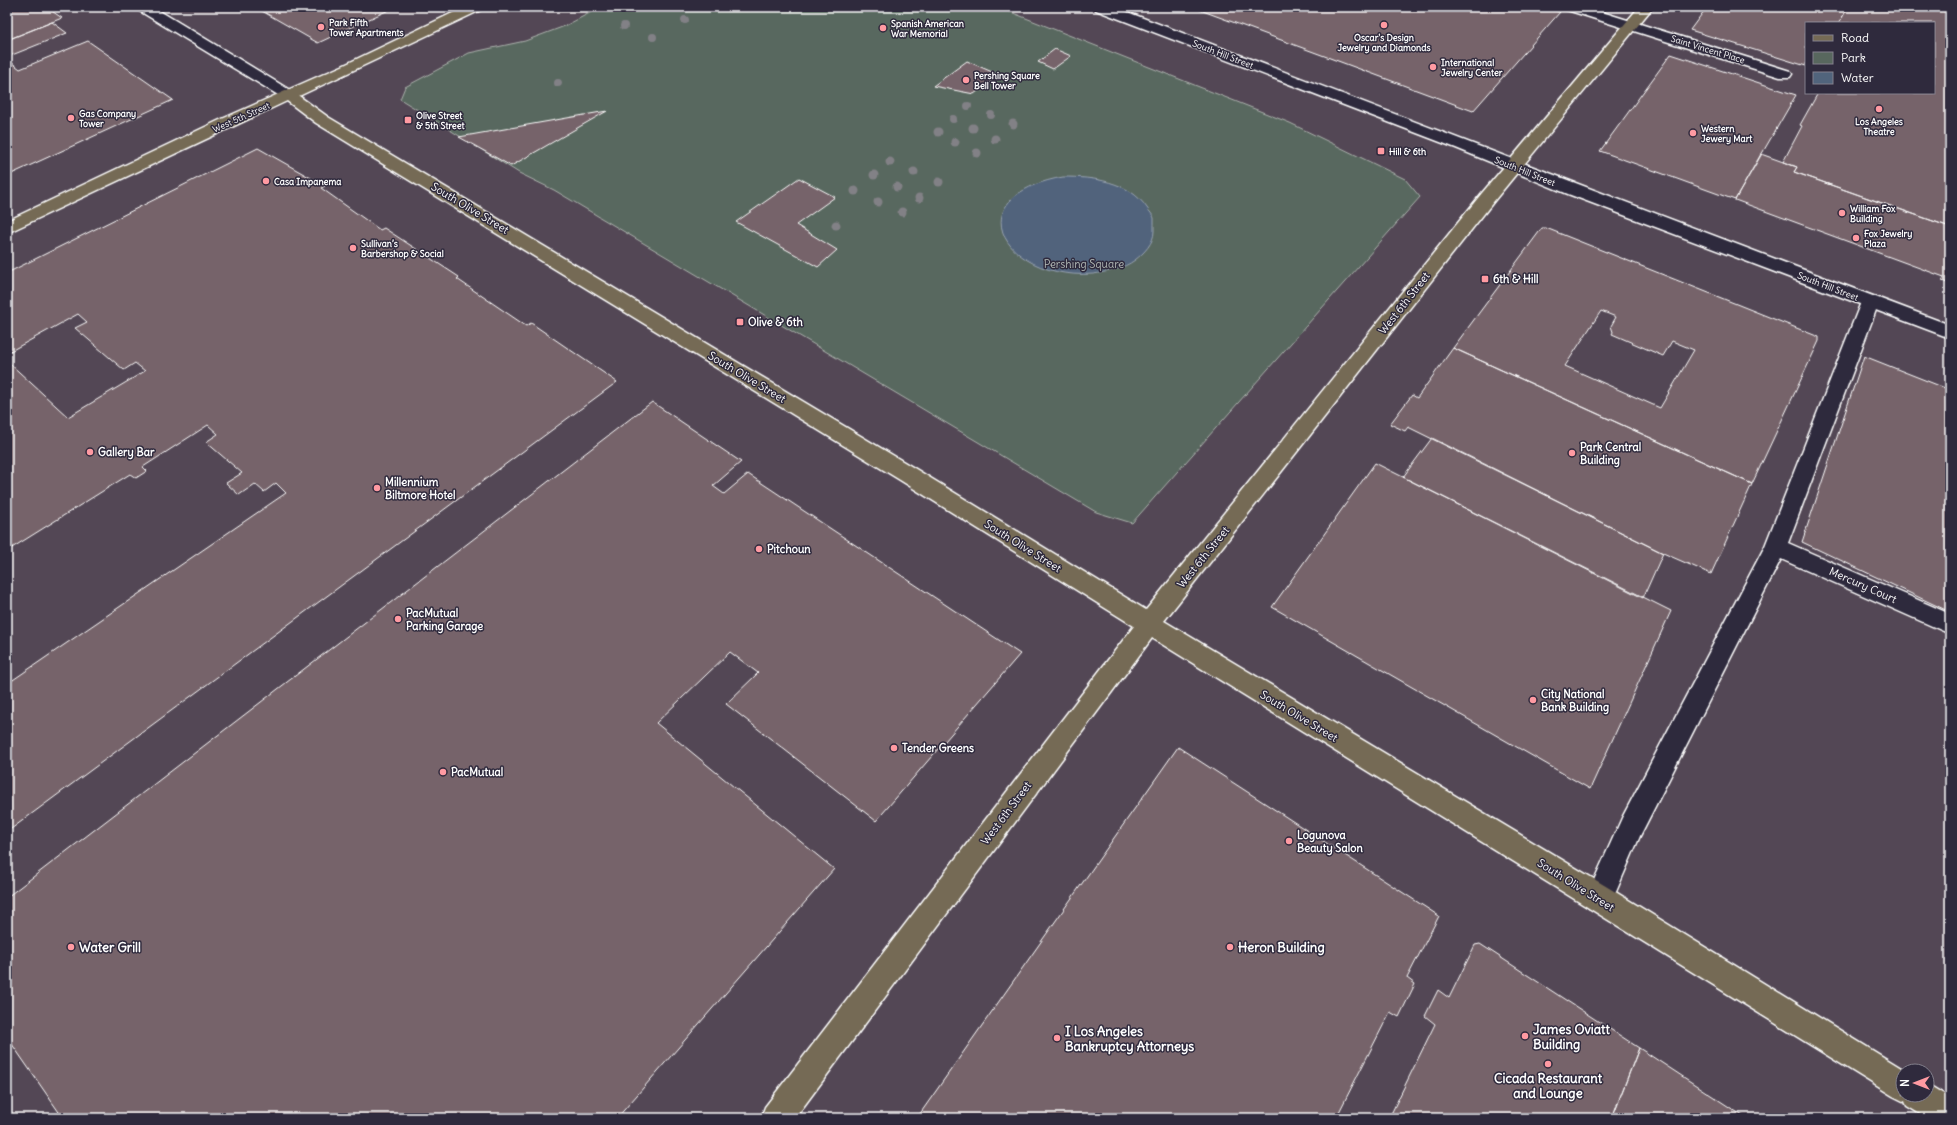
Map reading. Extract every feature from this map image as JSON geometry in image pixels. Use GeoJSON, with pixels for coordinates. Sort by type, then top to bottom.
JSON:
{"type":"FeatureCollection","features":[{"type":"Feature","properties":{"kind":"main road","name":"South Olive Street"},"geometry":{"type":"LineString","coordinates":[[142,7],[288,96],[322,120],[628,304],[1599,898],[1895,1081]]}},
{"type":"Feature","properties":{"kind":"main road","name":"West 5th Street"},"geometry":{"type":"LineString","coordinates":[[7,228],[228,122],[367,60],[476,7]]}},
{"type":"Feature","properties":{"kind":"main road","name":"South Hill Street"},"geometry":{"type":"LineString","coordinates":[[1101,7],[1462,145],[1514,167],[1950,332]]}},
{"type":"Feature","properties":{"kind":"main road","name":"Saint Vincent Place"},"geometry":{"type":"LineString","coordinates":[[1572,7],[1785,74]]}},
{"type":"Feature","properties":{"kind":"main road","name":"West 6th Street"},"geometry":{"type":"LineString","coordinates":[[776,1118],[1149,624],[1488,197],[1646,7]]}},
{"type":"Feature","properties":{"kind":"main road"},"geometry":{"type":"LineString","coordinates":[[1599,898],[1631,828],[1776,547],[1870,302]]}},
{"type":"Feature","properties":{"kind":"main road","name":"Mercury Court"},"geometry":{"type":"LineString","coordinates":[[1776,547],[1950,624]]}},
{"type":"Feature","properties":{"kind":"main road"},"geometry":{"type":"LineString","coordinates":[[1931,1103],[1950,1115]]}},
{"type":"Feature","properties":{"kind":"shaded area"},"geometry":{"type":"Polygon","coordinates":[[[7,7],[1950,7],[1950,1118],[7,1118],[7,7]]]}},
{"type":"Feature","properties":{"kind":"green space","name":"Pershing Square"},"geometry":{"type":"Polygon","coordinates":[[[601,7],[998,7],[1290,123],[1405,179],[1420,197],[1132,523],[1096,512],[554,190],[519,173],[400,99],[405,87],[469,53],[525,41],[565,26],[601,7]]]}},
{"type":"Feature","properties":{"kind":"water"},"geometry":{"type":"Polygon","coordinates":[[[1063,177],[1086,178],[1110,182],[1120,186],[1139,199],[1154,218],[1154,235],[1145,251],[1125,266],[1093,274],[1062,273],[1036,265],[1016,252],[1004,236],[1001,218],[1009,202],[1029,187],[1063,177]]]}},
{"type":"Feature","properties":{"kind":"building"},"geometry":{"type":"Polygon","coordinates":[[[7,7],[46,7],[62,18],[7,40],[7,7]]]}},
{"type":"Feature","properties":{"kind":"building","name":"Park Fifth Tower Apartments"},"geometry":{"type":"Polygon","coordinates":[[[255,7],[395,7],[318,43],[255,7]]]}},
{"type":"Feature","properties":{"kind":"building","name":"International Jewelry Center"},"geometry":{"type":"Polygon","coordinates":[[[1192,7],[1545,7],[1560,12],[1473,111],[1192,7]]]}},
{"type":"Feature","properties":{"kind":"building"},"geometry":{"type":"Polygon","coordinates":[[[1707,7],[1848,7],[1840,22],[1805,22],[1805,66],[1690,30],[1707,7]]]}},
{"type":"Feature","properties":{"kind":"building","name":"Los Angeles Theatre"},"geometry":{"type":"Polygon","coordinates":[[[1848,7],[1950,7],[1950,227],[1794,172],[1797,167],[1783,162],[1802,126],[1800,125],[1817,94],[1935,94],[1935,22],[1840,22],[1848,7]]]}},
{"type":"Feature","properties":{"kind":"building"},"geometry":{"type":"Polygon","coordinates":[[[52,22],[67,33],[7,57],[7,40],[52,22]]]}},
{"type":"Feature","properties":{"kind":"building","name":"Gas Company Tower"},"geometry":{"type":"Polygon","coordinates":[[[88,41],[173,100],[7,176],[7,59],[20,69],[88,41]]]}},
{"type":"Feature","properties":{"kind":"building"},"geometry":{"type":"Polygon","coordinates":[[[1055,49],[1071,56],[1053,69],[1038,62],[1055,49]]]}},
{"type":"Feature","properties":{"kind":"building","name":"Western Jewery Mart"},"geometry":{"type":"Polygon","coordinates":[[[1671,54],[1796,95],[1735,200],[1600,151],[1671,54]]]}},
{"type":"Feature","properties":{"kind":"building","name":"Pershing Square Bell Tower"},"geometry":{"type":"Polygon","coordinates":[[[967,61],[999,75],[974,94],[933,86],[967,61]]]}},
{"type":"Feature","properties":{"kind":"building"},"geometry":{"type":"Polygon","coordinates":[[[607,111],[511,166],[459,137],[607,111]]]}},
{"type":"Feature","properties":{"kind":"building","name":"Millennium Biltmore Hotel"},"geometry":{"type":"Polygon","coordinates":[[[258,148],[325,186],[321,188],[380,230],[384,228],[459,277],[457,279],[526,326],[531,323],[617,382],[7,832],[7,684],[286,493],[276,483],[264,492],[255,484],[239,495],[226,483],[242,473],[206,442],[218,434],[208,425],[143,467],[147,471],[136,478],[130,474],[7,551],[7,361],[68,417],[145,371],[135,363],[124,370],[75,328],[87,322],[78,314],[7,353],[7,273],[258,148]]]}},
{"type":"Feature","properties":{"kind":"building","name":"William Fox Building"},"geometry":{"type":"Polygon","coordinates":[[[1761,154],[1797,167],[1794,172],[1950,227],[1950,284],[1942,281],[1944,277],[1735,200],[1761,154]]]}},
{"type":"Feature","properties":{"kind":"building"},"geometry":{"type":"Polygon","coordinates":[[[799,178],[835,197],[796,225],[837,250],[818,267],[736,222],[799,178]]]}},
{"type":"Feature","properties":{"kind":"building"},"geometry":{"type":"Polygon","coordinates":[[[1542,228],[1546,228],[1819,337],[1819,341],[1752,484],[1453,348],[1542,228]],[[1601,311],[1565,366],[1660,408],[1694,350],[1672,341],[1663,356],[1612,334],[1613,332],[1611,326],[1616,317],[1601,311]]]}},
{"type":"Feature","properties":{"kind":"building","name":"Park Central Building"},"geometry":{"type":"Polygon","coordinates":[[[1453,348],[1752,484],[1711,574],[1663,553],[1408,427],[1405,431],[1390,424],[1412,395],[1417,398],[1453,348]]]}},
{"type":"Feature","properties":{"kind":"building"},"geometry":{"type":"Polygon","coordinates":[[[1864,356],[1950,390],[1950,612],[1802,542],[1864,356]]]}},
{"type":"Feature","properties":{"kind":"building","name":"PacMutual"},"geometry":{"type":"Polygon","coordinates":[[[652,402],[741,462],[713,486],[724,494],[748,474],[1020,654],[876,821],[726,704],[758,673],[730,652],[656,723],[834,869],[617,1118],[63,1118],[7,1037],[7,897],[652,402]]]}},
{"type":"Feature","properties":{"kind":"building"},"geometry":{"type":"Polygon","coordinates":[[[1432,438],[1663,553],[1643,598],[1403,477],[1432,438]]]}},
{"type":"Feature","properties":{"kind":"building","name":"City National Bank Building"},"geometry":{"type":"Polygon","coordinates":[[[1375,463],[1671,611],[1590,789],[1272,607],[1375,463]]]}},
{"type":"Feature","properties":{"kind":"building","name":"Heron Building"},"geometry":{"type":"Polygon","coordinates":[[[1178,747],[1439,916],[1407,978],[1415,984],[1399,1017],[1390,1012],[1336,1118],[917,1118],[1178,747]]]}},
{"type":"Feature","properties":{"kind":"building","name":"James Oviatt Building"},"geometry":{"type":"Polygon","coordinates":[[[1480,944],[1639,1048],[1612,1118],[1389,1118],[1435,1024],[1425,1016],[1438,990],[1449,998],[1475,945],[1480,944]]]}},
{"type":"Feature","properties":{"kind":"building"},"geometry":{"type":"Polygon","coordinates":[[[1639,1048],[1746,1118],[1612,1118],[1639,1048]]]}},
{"type":"Feature","properties":{"kind":"place","name":"Oscar's Design Jewelry and Diamonds"},"geometry":{"type":"Point","coordinates":[1384,25]}},
{"type":"Feature","properties":{"kind":"place","name":"Park Fifth Tower Apartments"},"geometry":{"type":"Point","coordinates":[321,27]}},
{"type":"Feature","properties":{"kind":"place","name":"Spanish American War Memorial"},"geometry":{"type":"Point","coordinates":[883,28]}},
{"type":"Feature","properties":{"kind":"place","name":"International Jewelry Center"},"geometry":{"type":"Point","coordinates":[1433,67]}},
{"type":"Feature","properties":{"kind":"place","name":"Pershing Square Bell Tower"},"geometry":{"type":"Point","coordinates":[966,80]}},
{"type":"Feature","properties":{"kind":"place","name":"Los Angeles Theatre"},"geometry":{"type":"Point","coordinates":[1879,109]}},
{"type":"Feature","properties":{"kind":"place","name":"Gas Company Tower"},"geometry":{"type":"Point","coordinates":[71,118]}},
{"type":"Feature","properties":{"kind":"place","name":"Olive Street & 5th Street"},"geometry":{"type":"Point","coordinates":[408,120]}},
{"type":"Feature","properties":{"kind":"place","name":"Western Jewery Mart"},"geometry":{"type":"Point","coordinates":[1693,133]}},
{"type":"Feature","properties":{"kind":"place","name":"Hill & 6th"},"geometry":{"type":"Point","coordinates":[1381,151]}},
{"type":"Feature","properties":{"kind":"place","name":"Casa Impanema"},"geometry":{"type":"Point","coordinates":[266,181]}},
{"type":"Feature","properties":{"kind":"place","name":"William Fox Building"},"geometry":{"type":"Point","coordinates":[1842,213]}},
{"type":"Feature","properties":{"kind":"place","name":"Fox Jewelry Plaza"},"geometry":{"type":"Point","coordinates":[1856,238]}},
{"type":"Feature","properties":{"kind":"place","name":"Sullivan’s Barbershop & Social"},"geometry":{"type":"Point","coordinates":[353,248]}},
{"type":"Feature","properties":{"kind":"place","name":"6th & Hill"},"geometry":{"type":"Point","coordinates":[1485,279]}},
{"type":"Feature","properties":{"kind":"place","name":"Olive & 6th"},"geometry":{"type":"Point","coordinates":[740,322]}},
{"type":"Feature","properties":{"kind":"place","name":"Gallery Bar"},"geometry":{"type":"Point","coordinates":[90,452]}},
{"type":"Feature","properties":{"kind":"place","name":"Park Central Building"},"geometry":{"type":"Point","coordinates":[1572,453]}},
{"type":"Feature","properties":{"kind":"place","name":"Millennium Biltmore Hotel"},"geometry":{"type":"Point","coordinates":[377,488]}},
{"type":"Feature","properties":{"kind":"place","name":"Pitchoun"},"geometry":{"type":"Point","coordinates":[759,549]}},
{"type":"Feature","properties":{"kind":"place","name":"PacMutual Parking Garage"},"geometry":{"type":"Point","coordinates":[398,619]}},
{"type":"Feature","properties":{"kind":"place","name":"City National Bank Building"},"geometry":{"type":"Point","coordinates":[1533,700]}},
{"type":"Feature","properties":{"kind":"place","name":"Tender Greens"},"geometry":{"type":"Point","coordinates":[894,748]}},
{"type":"Feature","properties":{"kind":"place","name":"PacMutual"},"geometry":{"type":"Point","coordinates":[443,772]}},
{"type":"Feature","properties":{"kind":"place","name":"Logunova Beauty Salon"},"geometry":{"type":"Point","coordinates":[1289,841]}},
{"type":"Feature","properties":{"kind":"place","name":"Water Grill"},"geometry":{"type":"Point","coordinates":[71,947]}},
{"type":"Feature","properties":{"kind":"place","name":"Heron Building"},"geometry":{"type":"Point","coordinates":[1230,947]}},
{"type":"Feature","properties":{"kind":"place","name":"James Oviatt Building"},"geometry":{"type":"Point","coordinates":[1525,1036]}},
{"type":"Feature","properties":{"kind":"place","name":"I Los Angeles Bankruptcy Attorneys"},"geometry":{"type":"Point","coordinates":[1057,1038]}},
{"type":"Feature","properties":{"kind":"place","name":"Cicada Restaurant and Lounge"},"geometry":{"type":"Point","coordinates":[1548,1064]}}]}
